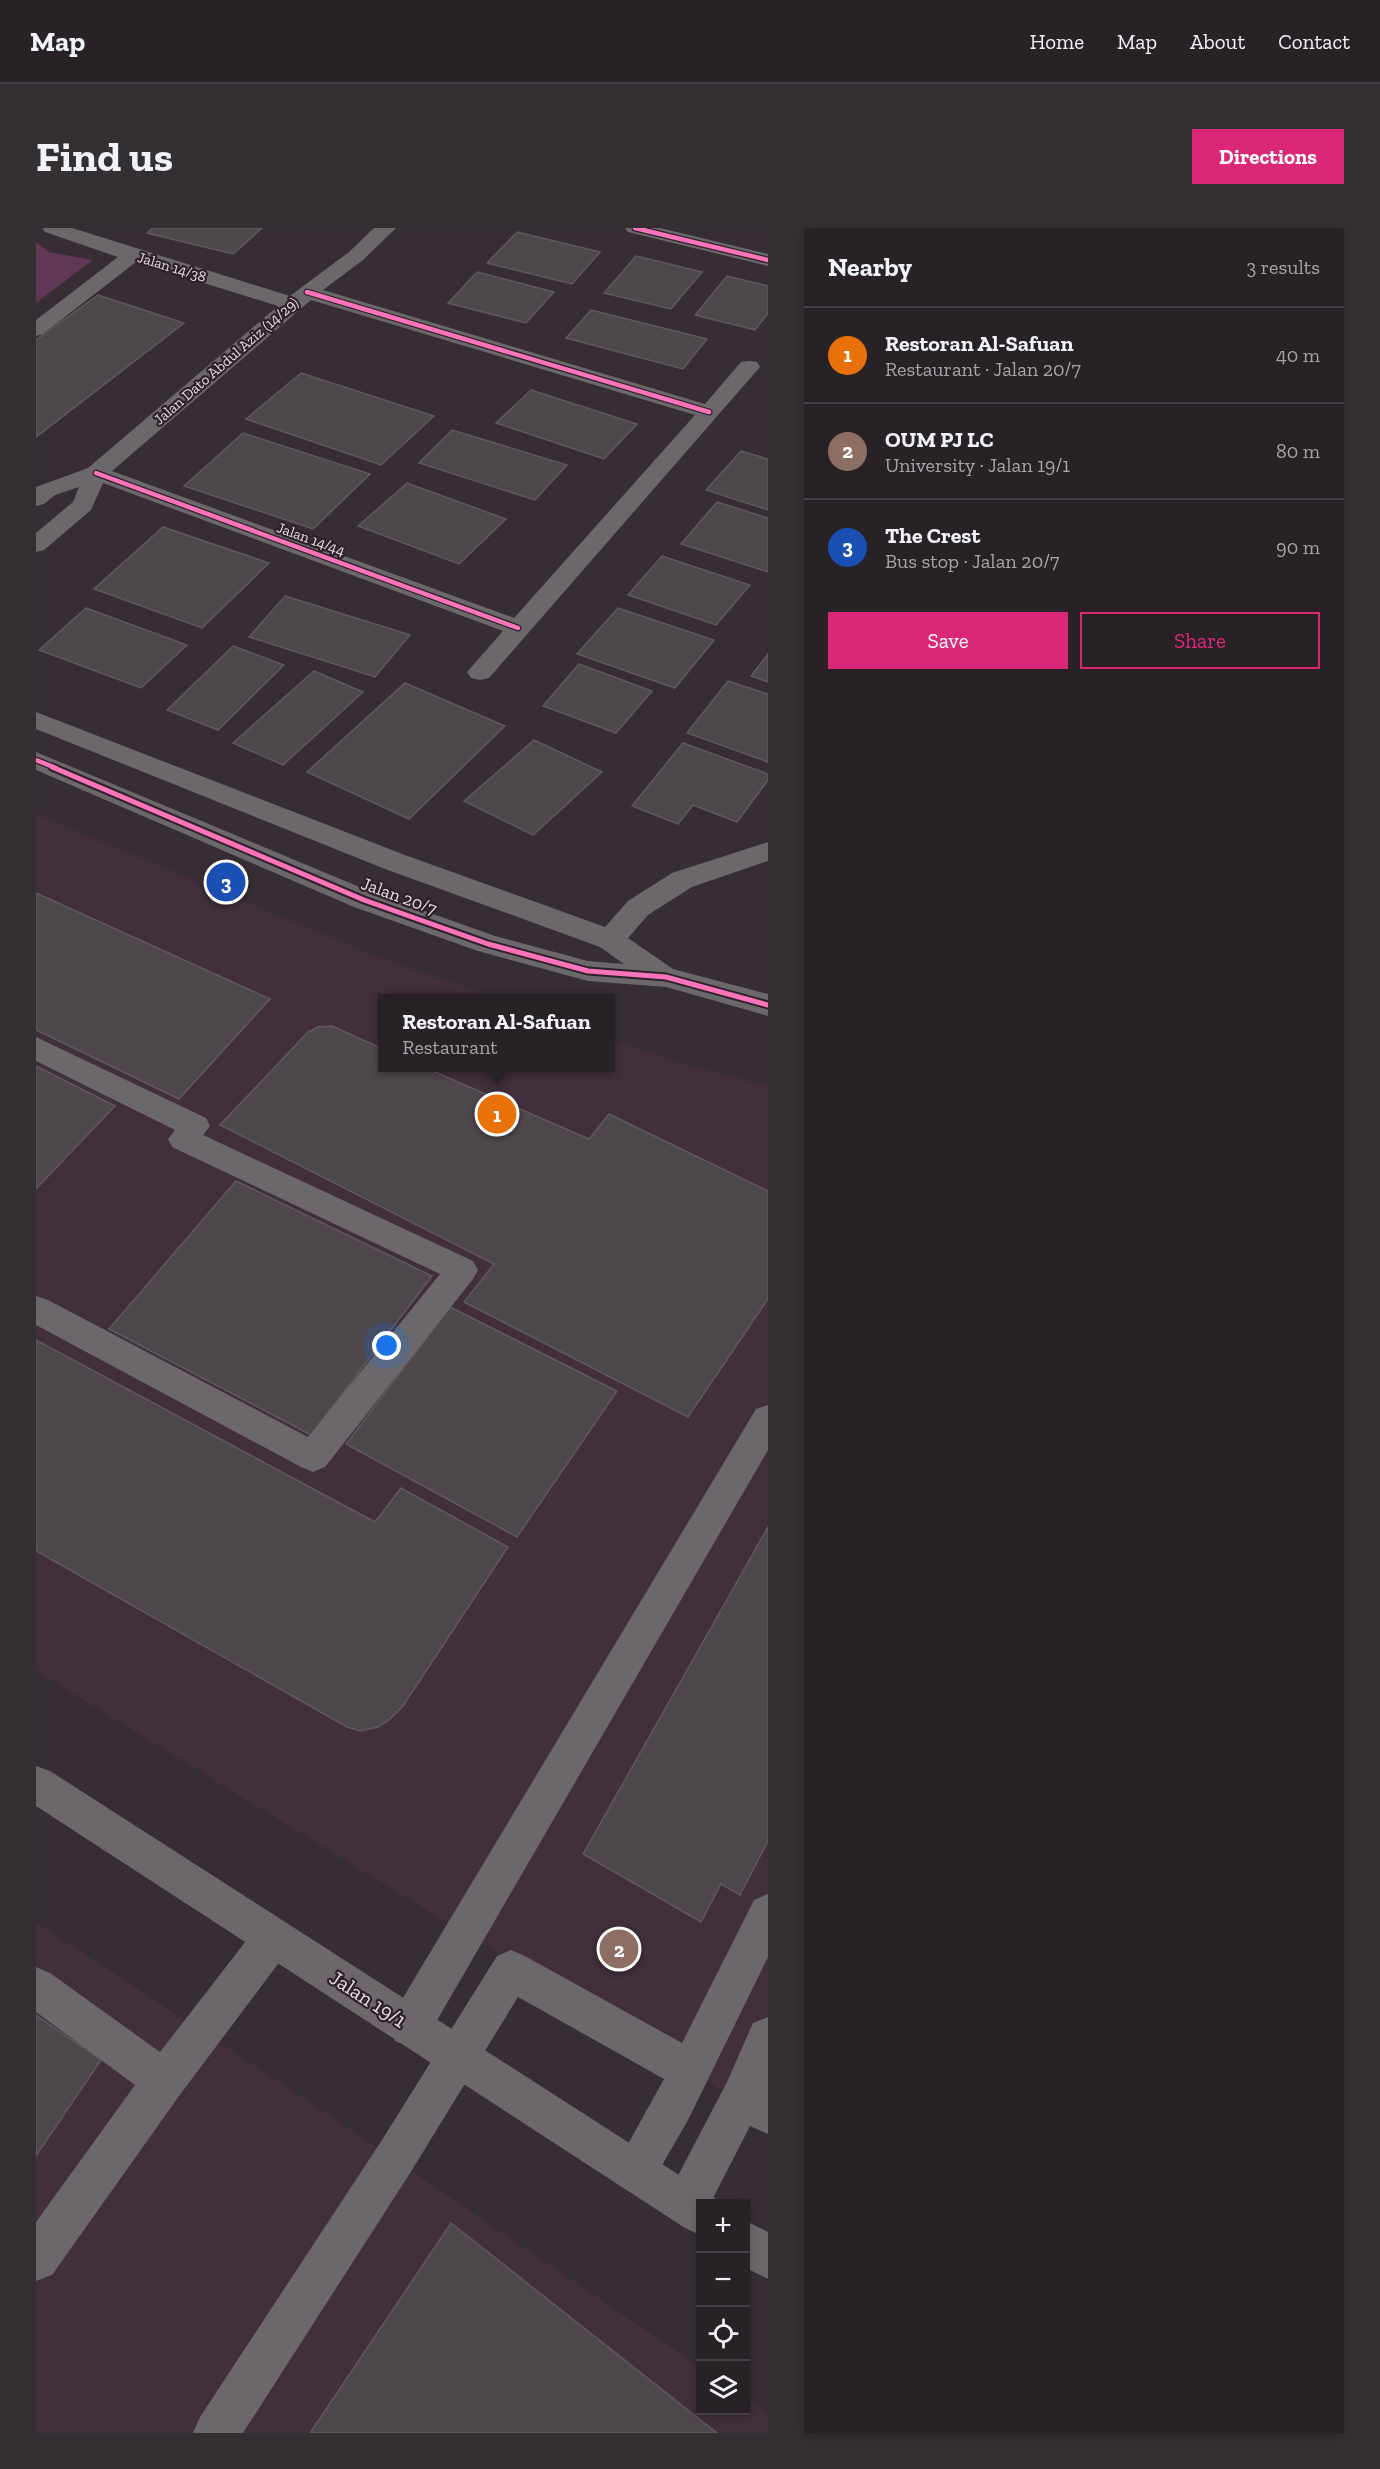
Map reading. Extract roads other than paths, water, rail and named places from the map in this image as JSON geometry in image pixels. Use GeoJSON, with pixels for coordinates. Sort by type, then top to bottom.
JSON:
{"type":"FeatureCollection","features":[{"type":"Feature","properties":{"kind":"main road","name":"Jalan 19/1"},"geometry":{"type":"LineString","coordinates":[[36,1784],[693,2209]]}},
{"type":"Feature","properties":{"kind":"main road"},"geometry":{"type":"LineString","coordinates":[[750,2246],[768,2257]]}},
{"type":"Feature","properties":{"kind":"street","name":"Jalan 14/38"},"geometry":{"type":"LineString","coordinates":[[52,228],[133,255],[300,298]]}},
{"type":"Feature","properties":{"kind":"street","name":"Jalan Dato Abdul Aziz (14/29)"},"geometry":{"type":"LineString","coordinates":[[40,492],[96,473],[300,298],[356,256],[386,228]]}},
{"type":"Feature","properties":{"kind":"street"},"geometry":{"type":"LineString","coordinates":[[634,228],[768,260]]}},
{"type":"Feature","properties":{"kind":"street"},"geometry":{"type":"LineString","coordinates":[[741,253],[753,236]]}},
{"type":"Feature","properties":{"kind":"street"},"geometry":{"type":"LineString","coordinates":[[36,330],[133,255]]}},
{"type":"Feature","properties":{"kind":"street"},"geometry":{"type":"LineString","coordinates":[[300,298],[709,412]]}},
{"type":"Feature","properties":{"kind":"street"},"geometry":{"type":"LineString","coordinates":[[480,672],[748,368]]}},
{"type":"Feature","properties":{"kind":"street","name":"Jalan Dato Abdul Aziz (14/29)"},"geometry":{"type":"LineString","coordinates":[[36,545],[83,505],[96,473]]}},
{"type":"Feature","properties":{"kind":"street","name":"Jalan 14/44"},"geometry":{"type":"LineString","coordinates":[[96,473],[518,628]]}},
{"type":"Feature","properties":{"kind":"street","name":"Jalan 20/7"},"geometry":{"type":"LineString","coordinates":[[36,720],[395,862],[610,940],[666,977]]}},
{"type":"Feature","properties":{"kind":"street","name":"Jalan 20/7"},"geometry":{"type":"LineString","coordinates":[[36,760],[364,900],[488,944],[588,971],[666,977],[768,1005]]}},
{"type":"Feature","properties":{"kind":"street"},"geometry":{"type":"LineString","coordinates":[[610,940],[638,908],[682,880],[768,851]]}},
{"type":"Feature","properties":{"kind":"street"},"geometry":{"type":"LineString","coordinates":[[36,1048],[189,1133],[382,1234],[462,1270],[313,1457],[36,1310]]}},
{"type":"Feature","properties":{"kind":"street"},"geometry":{"type":"LineString","coordinates":[[410,2026],[768,1419]]}},
{"type":"Feature","properties":{"kind":"street"},"geometry":{"type":"LineString","coordinates":[[635,2171],[690,2071],[768,1914]]}},
{"type":"Feature","properties":{"kind":"street"},"geometry":{"type":"LineString","coordinates":[[36,2259],[164,2080],[273,1938]]}},
{"type":"Feature","properties":{"kind":"street"},"geometry":{"type":"LineString","coordinates":[[216,2433],[397,2155],[511,1970],[690,2071]]}},
{"type":"Feature","properties":{"kind":"street"},"geometry":{"type":"LineString","coordinates":[[36,1987],[164,2080]]}},
{"type":"Feature","properties":{"kind":"street"},"geometry":{"type":"LineString","coordinates":[[693,2209],[755,2105],[768,2038]]}},
{"type":"Feature","properties":{"kind":"place","name":"The Crest"},"geometry":{"type":"Point","coordinates":[226,882]}},
{"type":"Feature","properties":{"kind":"place","name":"Restoran Al-Safuan"},"geometry":{"type":"Point","coordinates":[497,1114]}},
{"type":"Feature","properties":{"kind":"place","name":"OUM PJ LC"},"geometry":{"type":"Point","coordinates":[619,1949]}}]}
